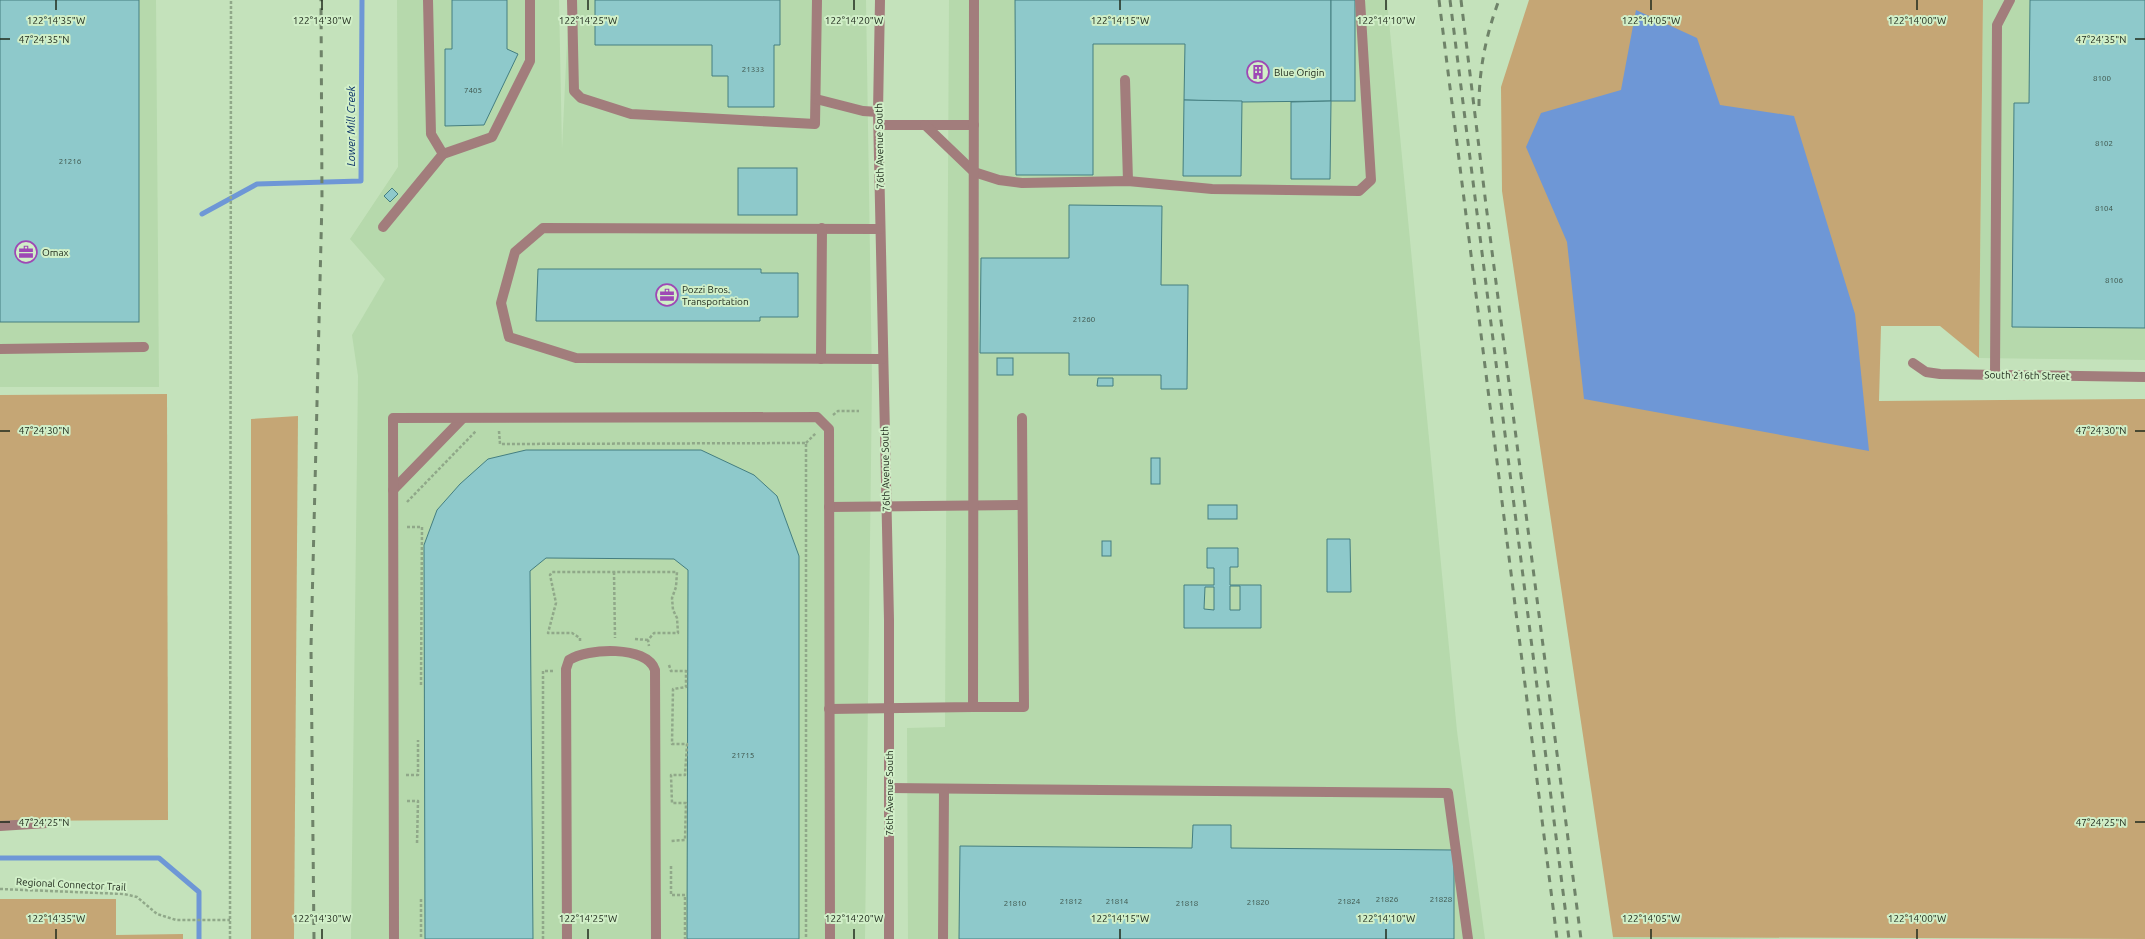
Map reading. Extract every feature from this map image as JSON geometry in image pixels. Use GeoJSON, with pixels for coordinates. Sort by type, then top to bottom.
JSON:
{"type":"FeatureCollection","features":[{"type":"Feature","properties":{"kind":"street"},"geometry":{"type":"LineString","coordinates":[[428,0],[431,134],[443,154]]}},
{"type":"Feature","properties":{"kind":"street"},"geometry":{"type":"LineString","coordinates":[[383,227],[443,154],[492,137],[530,61],[530,0]]}},
{"type":"Feature","properties":{"kind":"street"},"geometry":{"type":"LineString","coordinates":[[572,0],[574,91],[581,98],[631,114],[815,124],[817,0]]}},
{"type":"Feature","properties":{"kind":"street","name":"76th Avenue South"},"geometry":{"type":"LineString","coordinates":[[880,0],[878,112],[889,709],[889,939]]}},
{"type":"Feature","properties":{"kind":"street"},"geometry":{"type":"LineString","coordinates":[[973,707],[974,0]]}},
{"type":"Feature","properties":{"kind":"street"},"geometry":{"type":"LineString","coordinates":[[925,125],[974,172],[999,180],[1022,182],[1128,181],[1212,189],[1359,191],[1371,180],[1360,0]]}},
{"type":"Feature","properties":{"kind":"street"},"geometry":{"type":"LineString","coordinates":[[1995,374],[1997,25],[2010,0]]}},
{"type":"Feature","properties":{"kind":"street"},"geometry":{"type":"LineString","coordinates":[[1126,80],[1128,181]]}},
{"type":"Feature","properties":{"kind":"street"},"geometry":{"type":"LineString","coordinates":[[816,99],[863,112],[878,112]]}},
{"type":"Feature","properties":{"kind":"street"},"geometry":{"type":"LineString","coordinates":[[879,125],[974,125]]}},
{"type":"Feature","properties":{"kind":"street"},"geometry":{"type":"LineString","coordinates":[[880,229],[543,228],[515,252],[501,303],[509,337],[576,358],[882,359]]}},
{"type":"Feature","properties":{"kind":"street"},"geometry":{"type":"LineString","coordinates":[[821,359],[822,228]]}},
{"type":"Feature","properties":{"kind":"street"},"geometry":{"type":"LineString","coordinates":[[0,349],[144,347]]}},
{"type":"Feature","properties":{"kind":"street","name":"South 216th Street"},"geometry":{"type":"LineString","coordinates":[[1912,363],[1926,372],[1940,374],[2145,377]]}},
{"type":"Feature","properties":{"kind":"street"},"geometry":{"type":"LineString","coordinates":[[394,939],[393,418],[817,417],[829,429],[830,939]]}},
{"type":"Feature","properties":{"kind":"street"},"geometry":{"type":"LineString","coordinates":[[393,490],[463,418]]}},
{"type":"Feature","properties":{"kind":"street"},"geometry":{"type":"LineString","coordinates":[[829,710],[1024,707],[1022,418]]}},
{"type":"Feature","properties":{"kind":"street"},"geometry":{"type":"LineString","coordinates":[[829,507],[1022,505]]}},
{"type":"Feature","properties":{"kind":"street"},"geometry":{"type":"LineString","coordinates":[[566,939],[566,669],[569,660],[584,653],[630,652],[646,658],[653,664],[655,670],[656,939]]}},
{"type":"Feature","properties":{"kind":"street"},"geometry":{"type":"LineString","coordinates":[[889,788],[1448,793],[1468,939]]}},
{"type":"Feature","properties":{"kind":"street"},"geometry":{"type":"LineString","coordinates":[[943,939],[944,789]]}},
{"type":"Feature","properties":{"kind":"street"},"geometry":{"type":"LineString","coordinates":[[0,826],[47,823]]}},
{"type":"Feature","properties":{"kind":"path"},"geometry":{"type":"LineString","coordinates":[[230,939],[231,0]]}},
{"type":"Feature","properties":{"kind":"path"},"geometry":{"type":"LineString","coordinates":[[407,508],[407,501],[477,430]]}},
{"type":"Feature","properties":{"kind":"path"},"geometry":{"type":"LineString","coordinates":[[492,430],[499,430],[500,444],[806,443],[806,939]]}},
{"type":"Feature","properties":{"kind":"path"},"geometry":{"type":"LineString","coordinates":[[407,521],[406,527],[422,527],[421,686]]}},
{"type":"Feature","properties":{"kind":"path"},"geometry":{"type":"LineString","coordinates":[[580,644],[580,638],[572,633],[548,633],[556,603],[550,575],[552,572],[677,572],[676,587],[672,598],[673,610],[677,618],[678,633],[654,633],[648,640],[649,647],[654,649]]}},
{"type":"Feature","properties":{"kind":"path"},"geometry":{"type":"LineString","coordinates":[[614,572],[615,639]]}},
{"type":"Feature","properties":{"kind":"path"},"geometry":{"type":"LineString","coordinates":[[667,661],[671,671],[686,671],[686,688],[673,689],[672,744],[687,744],[685,775],[671,775],[672,803],[686,803],[685,840],[670,840],[671,848]]}},
{"type":"Feature","properties":{"kind":"path"},"geometry":{"type":"LineString","coordinates":[[543,939],[543,671],[556,671],[558,666]]}},
{"type":"Feature","properties":{"kind":"path"},"geometry":{"type":"LineString","coordinates":[[404,782],[404,775],[418,775],[418,740]]}},
{"type":"Feature","properties":{"kind":"path"},"geometry":{"type":"LineString","coordinates":[[404,795],[404,801],[418,801],[417,844]]}},
{"type":"Feature","properties":{"kind":"path"},"geometry":{"type":"LineString","coordinates":[[671,864],[671,895],[685,895],[685,939]]}},
{"type":"Feature","properties":{"kind":"path","name":"Regional Connector Trail"},"geometry":{"type":"LineString","coordinates":[[0,889],[124,894],[137,897],[157,914],[176,920],[230,920]]}},
{"type":"Feature","properties":{"kind":"path"},"geometry":{"type":"LineString","coordinates":[[421,899],[421,939]]}},
{"type":"Feature","properties":{"kind":"shaded area"},"geometry":{"type":"Polygon","coordinates":[[[0,0],[156,0],[159,387],[0,387],[0,0]]]}},
{"type":"Feature","properties":{"kind":"shaded area"},"geometry":{"type":"Polygon","coordinates":[[[397,0],[559,0],[562,149],[569,0],[866,0],[872,382],[865,939],[351,939],[358,376],[352,335],[385,279],[350,239],[398,167],[397,0]]]}},
{"type":"Feature","properties":{"kind":"shaded area","name":"Blue Origin"},"geometry":{"type":"Polygon","coordinates":[[[949,0],[1387,0],[1457,731],[1485,939],[908,939],[907,728],[945,727],[949,0]]]}},
{"type":"Feature","properties":{"kind":"shaded area"},"geometry":{"type":"Polygon","coordinates":[[[1529,0],[1983,0],[1979,358],[1940,326],[1881,326],[1879,401],[2145,399],[2145,939],[1613,937],[1502,191],[1501,87],[1529,0]]]}},
{"type":"Feature","properties":{"kind":"shaded area"},"geometry":{"type":"Polygon","coordinates":[[[1983,0],[2145,0],[2145,360],[1979,358],[1983,0]]]}},
{"type":"Feature","properties":{"kind":"shaded area"},"geometry":{"type":"Polygon","coordinates":[[[167,394],[168,820],[0,821],[0,395],[167,394]]]}},
{"type":"Feature","properties":{"kind":"shaded area"},"geometry":{"type":"Polygon","coordinates":[[[298,416],[294,939],[251,939],[251,419],[298,416]]]}},
{"type":"Feature","properties":{"kind":"shaded area"},"geometry":{"type":"Polygon","coordinates":[[[0,899],[116,899],[116,935],[183,934],[183,939],[0,939],[0,899]]]}},
{"type":"Feature","properties":{"kind":"shaded area"},"geometry":{"type":"Polygon","coordinates":[[[1613,937],[1793,939],[1613,939],[1613,937]]]}},
{"type":"Feature","properties":{"kind":"water"},"geometry":{"type":"Polygon","coordinates":[[[1636,10],[1697,38],[1720,105],[1794,116],[1855,314],[1869,451],[1584,399],[1567,242],[1526,147],[1541,113],[1621,90],[1636,10]]]}},
{"type":"Feature","properties":{"kind":"building"},"geometry":{"type":"Polygon","coordinates":[[[0,0],[139,0],[139,322],[0,322],[0,0]]]}},
{"type":"Feature","properties":{"kind":"building"},"geometry":{"type":"Polygon","coordinates":[[[452,0],[507,0],[507,49],[518,54],[484,125],[445,126],[445,49],[452,49],[452,0]]]}},
{"type":"Feature","properties":{"kind":"building"},"geometry":{"type":"Polygon","coordinates":[[[595,0],[780,0],[780,45],[774,45],[774,107],[728,107],[728,76],[712,76],[712,45],[595,45],[595,0]]]}},
{"type":"Feature","properties":{"kind":"building","name":"Blue Origin"},"geometry":{"type":"Polygon","coordinates":[[[1015,0],[1331,0],[1331,101],[1242,102],[1184,100],[1185,44],[1093,44],[1093,175],[1016,175],[1015,0]]]}},
{"type":"Feature","properties":{"kind":"building"},"geometry":{"type":"Polygon","coordinates":[[[1331,0],[1355,0],[1355,101],[1331,101],[1331,0]]]}},
{"type":"Feature","properties":{"kind":"building"},"geometry":{"type":"Polygon","coordinates":[[[2030,0],[2145,0],[2145,328],[2012,327],[2014,103],[2029,103],[2030,0]]]}},
{"type":"Feature","properties":{"kind":"building"},"geometry":{"type":"Polygon","coordinates":[[[1184,100],[1242,101],[1241,176],[1183,176],[1184,100]]]}},
{"type":"Feature","properties":{"kind":"building"},"geometry":{"type":"Polygon","coordinates":[[[1331,101],[1330,179],[1291,179],[1291,102],[1331,101]]]}},
{"type":"Feature","properties":{"kind":"building"},"geometry":{"type":"Polygon","coordinates":[[[738,168],[797,168],[797,215],[738,215],[738,168]]]}},
{"type":"Feature","properties":{"kind":"building"},"geometry":{"type":"Polygon","coordinates":[[[392,188],[398,194],[390,202],[384,196],[392,188]]]}},
{"type":"Feature","properties":{"kind":"building"},"geometry":{"type":"Polygon","coordinates":[[[1069,205],[1162,206],[1161,285],[1188,285],[1187,389],[1161,389],[1161,375],[1069,375],[1069,353],[980,353],[981,258],[1069,258],[1069,205]]]}},
{"type":"Feature","properties":{"kind":"building","name":"Pozzi Bros. Transportation"},"geometry":{"type":"Polygon","coordinates":[[[538,269],[761,269],[761,273],[798,273],[798,317],[760,317],[760,321],[536,321],[538,269]]]}},
{"type":"Feature","properties":{"kind":"building"},"geometry":{"type":"Polygon","coordinates":[[[997,358],[1013,358],[1013,375],[997,375],[997,358]]]}},
{"type":"Feature","properties":{"kind":"building"},"geometry":{"type":"Polygon","coordinates":[[[1098,378],[1113,378],[1113,386],[1097,386],[1098,378]]]}},
{"type":"Feature","properties":{"kind":"building"},"geometry":{"type":"Polygon","coordinates":[[[526,450],[701,450],[754,475],[777,496],[799,556],[799,939],[687,939],[688,570],[674,559],[546,558],[530,571],[533,939],[425,939],[424,545],[437,510],[460,484],[488,459],[526,450]]]}},
{"type":"Feature","properties":{"kind":"building"},"geometry":{"type":"Polygon","coordinates":[[[1151,458],[1160,458],[1160,484],[1151,484],[1151,458]]]}},
{"type":"Feature","properties":{"kind":"building"},"geometry":{"type":"Polygon","coordinates":[[[1208,505],[1237,505],[1237,519],[1208,519],[1208,505]]]}},
{"type":"Feature","properties":{"kind":"building"},"geometry":{"type":"Polygon","coordinates":[[[1327,539],[1350,539],[1351,592],[1327,592],[1327,539]]]}},
{"type":"Feature","properties":{"kind":"building"},"geometry":{"type":"Polygon","coordinates":[[[1102,541],[1111,541],[1111,556],[1102,556],[1102,541]]]}},
{"type":"Feature","properties":{"kind":"building"},"geometry":{"type":"Polygon","coordinates":[[[1207,548],[1238,548],[1238,567],[1230,567],[1230,585],[1261,585],[1261,628],[1184,628],[1184,585],[1214,585],[1214,568],[1207,568],[1207,548]],[[1230,586],[1230,610],[1240,610],[1240,586],[1230,586]],[[1205,587],[1204,609],[1214,610],[1214,587],[1205,587]]]}},
{"type":"Feature","properties":{"kind":"building"},"geometry":{"type":"Polygon","coordinates":[[[1193,825],[1231,825],[1231,848],[1454,850],[1454,939],[959,939],[960,846],[1192,848],[1193,825]]]}},
{"type":"Feature","properties":{"kind":"waterway","name":"Lower Mill Creek"},"geometry":{"type":"LineString","coordinates":[[202,214],[257,184],[361,181],[362,0]]}},
{"type":"Feature","properties":{"kind":"waterway"},"geometry":{"type":"LineString","coordinates":[[0,858],[159,858],[199,892],[199,939]]}},
{"type":"Feature","properties":{"kind":"railway"},"geometry":{"type":"LineString","coordinates":[[314,939],[311,647],[322,200],[321,0]]}},
{"type":"Feature","properties":{"kind":"railway"},"geometry":{"type":"LineString","coordinates":[[1439,0],[1557,939]]}},
{"type":"Feature","properties":{"kind":"railway"},"geometry":{"type":"LineString","coordinates":[[1450,0],[1569,939]]}},
{"type":"Feature","properties":{"kind":"railway"},"geometry":{"type":"LineString","coordinates":[[1461,0],[1581,939]]}},
{"type":"Feature","properties":{"kind":"railway"},"geometry":{"type":"LineString","coordinates":[[1479,106],[1480,79],[1484,52],[1490,26],[1499,0]]}},
{"type":"Feature","properties":{"kind":"place","name":"Blue Origin"},"geometry":{"type":"Point","coordinates":[1258,72]}},
{"type":"Feature","properties":{"kind":"place","name":"Omax"},"geometry":{"type":"Point","coordinates":[26,252]}},
{"type":"Feature","properties":{"kind":"place","name":"Pozzi Bros. Transportation"},"geometry":{"type":"Point","coordinates":[667,295]}}]}
